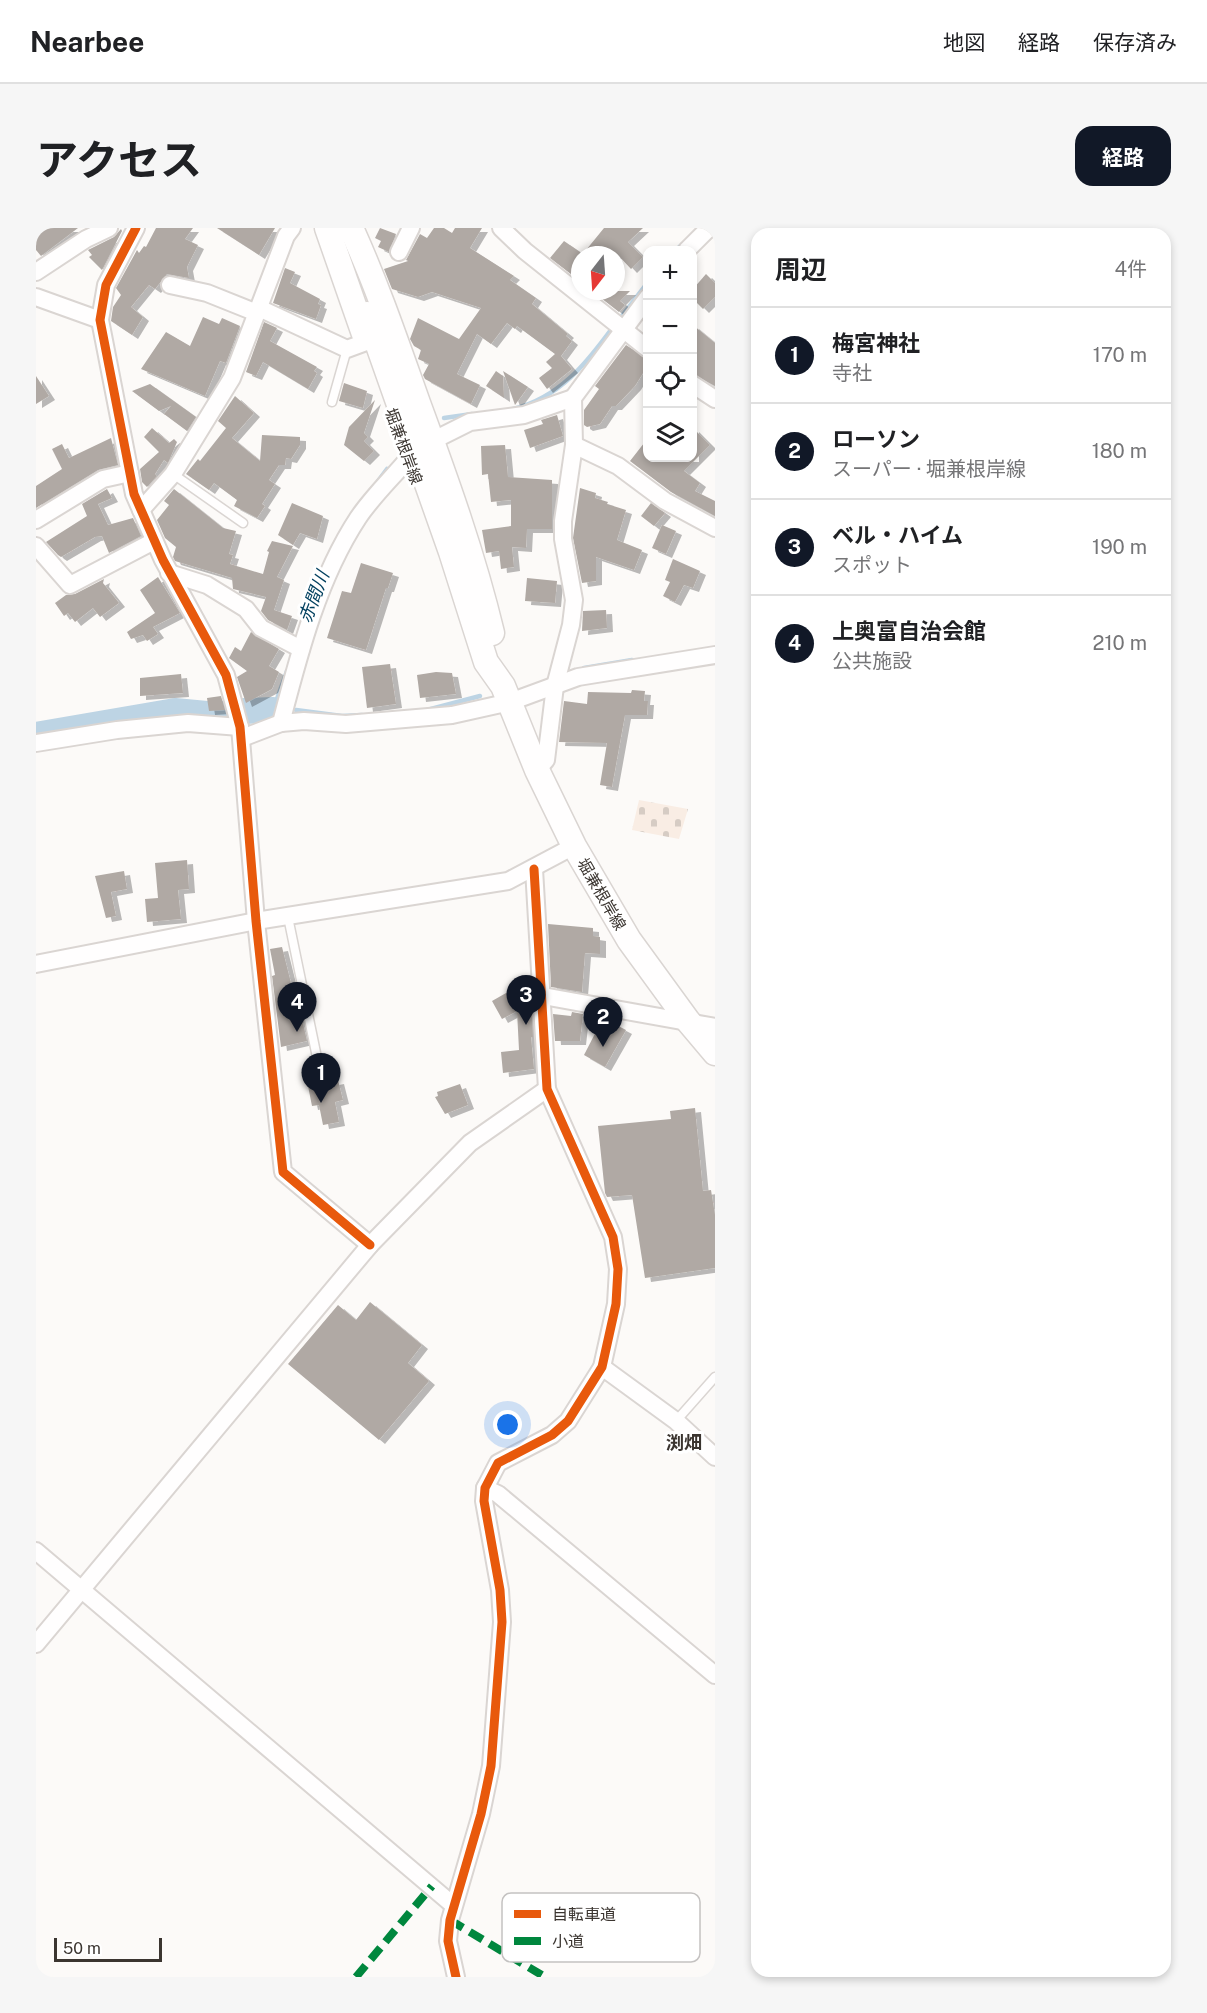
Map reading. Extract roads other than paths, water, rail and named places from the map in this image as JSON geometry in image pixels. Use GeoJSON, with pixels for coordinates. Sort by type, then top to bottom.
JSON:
{"type":"FeatureCollection","features":[{"type":"Feature","properties":{"kind":"main road","name":"堀兼根岸線"},"geometry":{"type":"LineString","coordinates":[[327,228],[357,345],[408,459],[443,557],[492,659]]}},
{"type":"Feature","properties":{"kind":"main road","name":"堀兼根岸線"},"geometry":{"type":"LineString","coordinates":[[351,228],[382,303],[477,571],[492,659]]}},
{"type":"Feature","properties":{"kind":"main road","name":"堀兼根岸線"},"geometry":{"type":"LineString","coordinates":[[371,312],[451,552],[537,770],[574,846],[629,940],[688,1021],[715,1053]]}},
{"type":"Feature","properties":{"kind":"street"},"geometry":{"type":"LineString","coordinates":[[36,272],[86,238],[109,228]]}},
{"type":"Feature","properties":{"kind":"street"},"geometry":{"type":"LineString","coordinates":[[136,228],[106,285],[100,320],[130,473],[141,510],[169,573],[226,675],[241,732],[256,921],[283,1172],[370,1245]]}},
{"type":"Feature","properties":{"kind":"street"},"geometry":{"type":"LineString","coordinates":[[141,510],[173,474],[232,378],[286,236],[292,228]]}},
{"type":"Feature","properties":{"kind":"street"},"geometry":{"type":"LineString","coordinates":[[399,252],[411,228]]}},
{"type":"Feature","properties":{"kind":"street"},"geometry":{"type":"LineString","coordinates":[[501,228],[525,251],[643,345]]}},
{"type":"Feature","properties":{"kind":"street"},"geometry":{"type":"LineString","coordinates":[[691,246],[709,228]]}},
{"type":"Feature","properties":{"kind":"street"},"geometry":{"type":"LineString","coordinates":[[170,285],[207,293],[357,345]]}},
{"type":"Feature","properties":{"kind":"street"},"geometry":{"type":"LineString","coordinates":[[36,297],[100,320]]}},
{"type":"Feature","properties":{"kind":"street"},"geometry":{"type":"LineString","coordinates":[[537,770],[546,760],[556,678],[571,625],[574,600],[563,539],[563,521],[574,444],[573,398],[618,327],[645,300]]}},
{"type":"Feature","properties":{"kind":"street"},"geometry":{"type":"LineString","coordinates":[[697,387],[715,399]]}},
{"type":"Feature","properties":{"kind":"street"},"geometry":{"type":"LineString","coordinates":[[432,441],[470,422],[525,415],[573,398]]}},
{"type":"Feature","properties":{"kind":"street"},"geometry":{"type":"LineString","coordinates":[[574,444],[618,466],[665,501],[715,528]]}},
{"type":"Feature","properties":{"kind":"street"},"geometry":{"type":"LineString","coordinates":[[281,723],[295,647],[334,561],[358,517],[408,459]]}},
{"type":"Feature","properties":{"kind":"street"},"geometry":{"type":"LineString","coordinates":[[36,520],[103,479],[130,473]]}},
{"type":"Feature","properties":{"kind":"street"},"geometry":{"type":"LineString","coordinates":[[36,546],[70,585],[154,541]]}},
{"type":"Feature","properties":{"kind":"street"},"geometry":{"type":"LineString","coordinates":[[169,573],[207,585],[246,609],[261,628],[295,647]]}},
{"type":"Feature","properties":{"kind":"street"},"geometry":{"type":"LineString","coordinates":[[36,743],[117,730],[188,723],[241,732],[281,723],[303,721],[346,724],[391,722],[452,715],[556,678],[578,677],[715,655]]}},
{"type":"Feature","properties":{"kind":"street"},"geometry":{"type":"LineString","coordinates":[[36,964],[256,921],[508,881],[574,846]]}},
{"type":"Feature","properties":{"kind":"street"},"geometry":{"type":"LineString","coordinates":[[456,1977],[448,1941],[453,1905],[481,1814],[491,1766],[502,1622],[500,1590],[484,1501],[485,1488],[498,1462],[552,1435],[568,1420],[602,1367],[616,1304],[618,1269],[613,1237],[547,1089],[534,869]]}},
{"type":"Feature","properties":{"kind":"street"},"geometry":{"type":"LineString","coordinates":[[543,996],[715,1027]]}},
{"type":"Feature","properties":{"kind":"street"},"geometry":{"type":"LineString","coordinates":[[36,1644],[370,1245],[470,1143],[547,1089]]}},
{"type":"Feature","properties":{"kind":"street"},"geometry":{"type":"LineString","coordinates":[[602,1367],[676,1420],[715,1457]]}},
{"type":"Feature","properties":{"kind":"street"},"geometry":{"type":"LineString","coordinates":[[485,1488],[498,1494],[715,1675]]}},
{"type":"Feature","properties":{"kind":"street"},"geometry":{"type":"LineString","coordinates":[[36,1551],[453,1905]]}},
{"type":"Feature","properties":{"kind":"lane"},"geometry":{"type":"LineString","coordinates":[[332,402],[357,345]]}},
{"type":"Feature","properties":{"kind":"lane"},"geometry":{"type":"LineString","coordinates":[[173,474],[243,523]]}},
{"type":"Feature","properties":{"kind":"lane"},"geometry":{"type":"LineString","coordinates":[[288,917],[320,1072]]}},
{"type":"Feature","properties":{"kind":"lane"},"geometry":{"type":"LineString","coordinates":[[676,1420],[715,1377]]}},
{"type":"Feature","properties":{"kind":"waterway","name":"赤間川"},"geometry":{"type":"LineString","coordinates":[[681,246],[684,243]]}},
{"type":"Feature","properties":{"kind":"waterway","name":"赤間川"},"geometry":{"type":"LineString","coordinates":[[618,321],[643,288]]}},
{"type":"Feature","properties":{"kind":"waterway","name":"赤間川"},"geometry":{"type":"LineString","coordinates":[[513,409],[529,404],[558,388],[582,366],[613,327]]}},
{"type":"Feature","properties":{"kind":"waterway","name":"赤間川"},"geometry":{"type":"LineString","coordinates":[[444,418],[472,414]]}},
{"type":"Feature","properties":{"kind":"waterway","name":"赤間川"},"geometry":{"type":"LineString","coordinates":[[378,481],[387,469]]}},
{"type":"Feature","properties":{"kind":"waterway"},"geometry":{"type":"LineString","coordinates":[[584,668],[632,660]]}},
{"type":"Feature","properties":{"kind":"waterway","name":"赤間川"},"geometry":{"type":"LineString","coordinates":[[273,710],[287,671]]}},
{"type":"Feature","properties":{"kind":"waterway"},"geometry":{"type":"LineString","coordinates":[[427,710],[480,696]]}},
{"type":"Feature","properties":{"kind":"waterway","name":"赤間川"},"geometry":{"type":"LineString","coordinates":[[244,711],[273,710]]}},
{"type":"Feature","properties":{"kind":"waterway"},"geometry":{"type":"LineString","coordinates":[[296,710],[342,716],[362,715]]}},
{"type":"Feature","properties":{"kind":"waterway","name":"赤間川"},"geometry":{"type":"LineString","coordinates":[[36,735],[175,711],[217,715],[228,713]]}},
{"type":"Feature","properties":{"kind":"place","name":"ベル・ハイム"},"geometry":{"type":"Point","coordinates":[526,1025]}},
{"type":"Feature","properties":{"kind":"place","name":"上奥富自治会館"},"geometry":{"type":"Point","coordinates":[297,1032]}},
{"type":"Feature","properties":{"kind":"place","name":"ローソン"},"geometry":{"type":"Point","coordinates":[603,1047]}},
{"type":"Feature","properties":{"kind":"place","name":"梅宮神社"},"geometry":{"type":"Point","coordinates":[321,1103]}},
{"type":"Feature","properties":{"kind":"district","name":"渕畑"},"geometry":{"type":"Point","coordinates":[684,1443]}}]}
